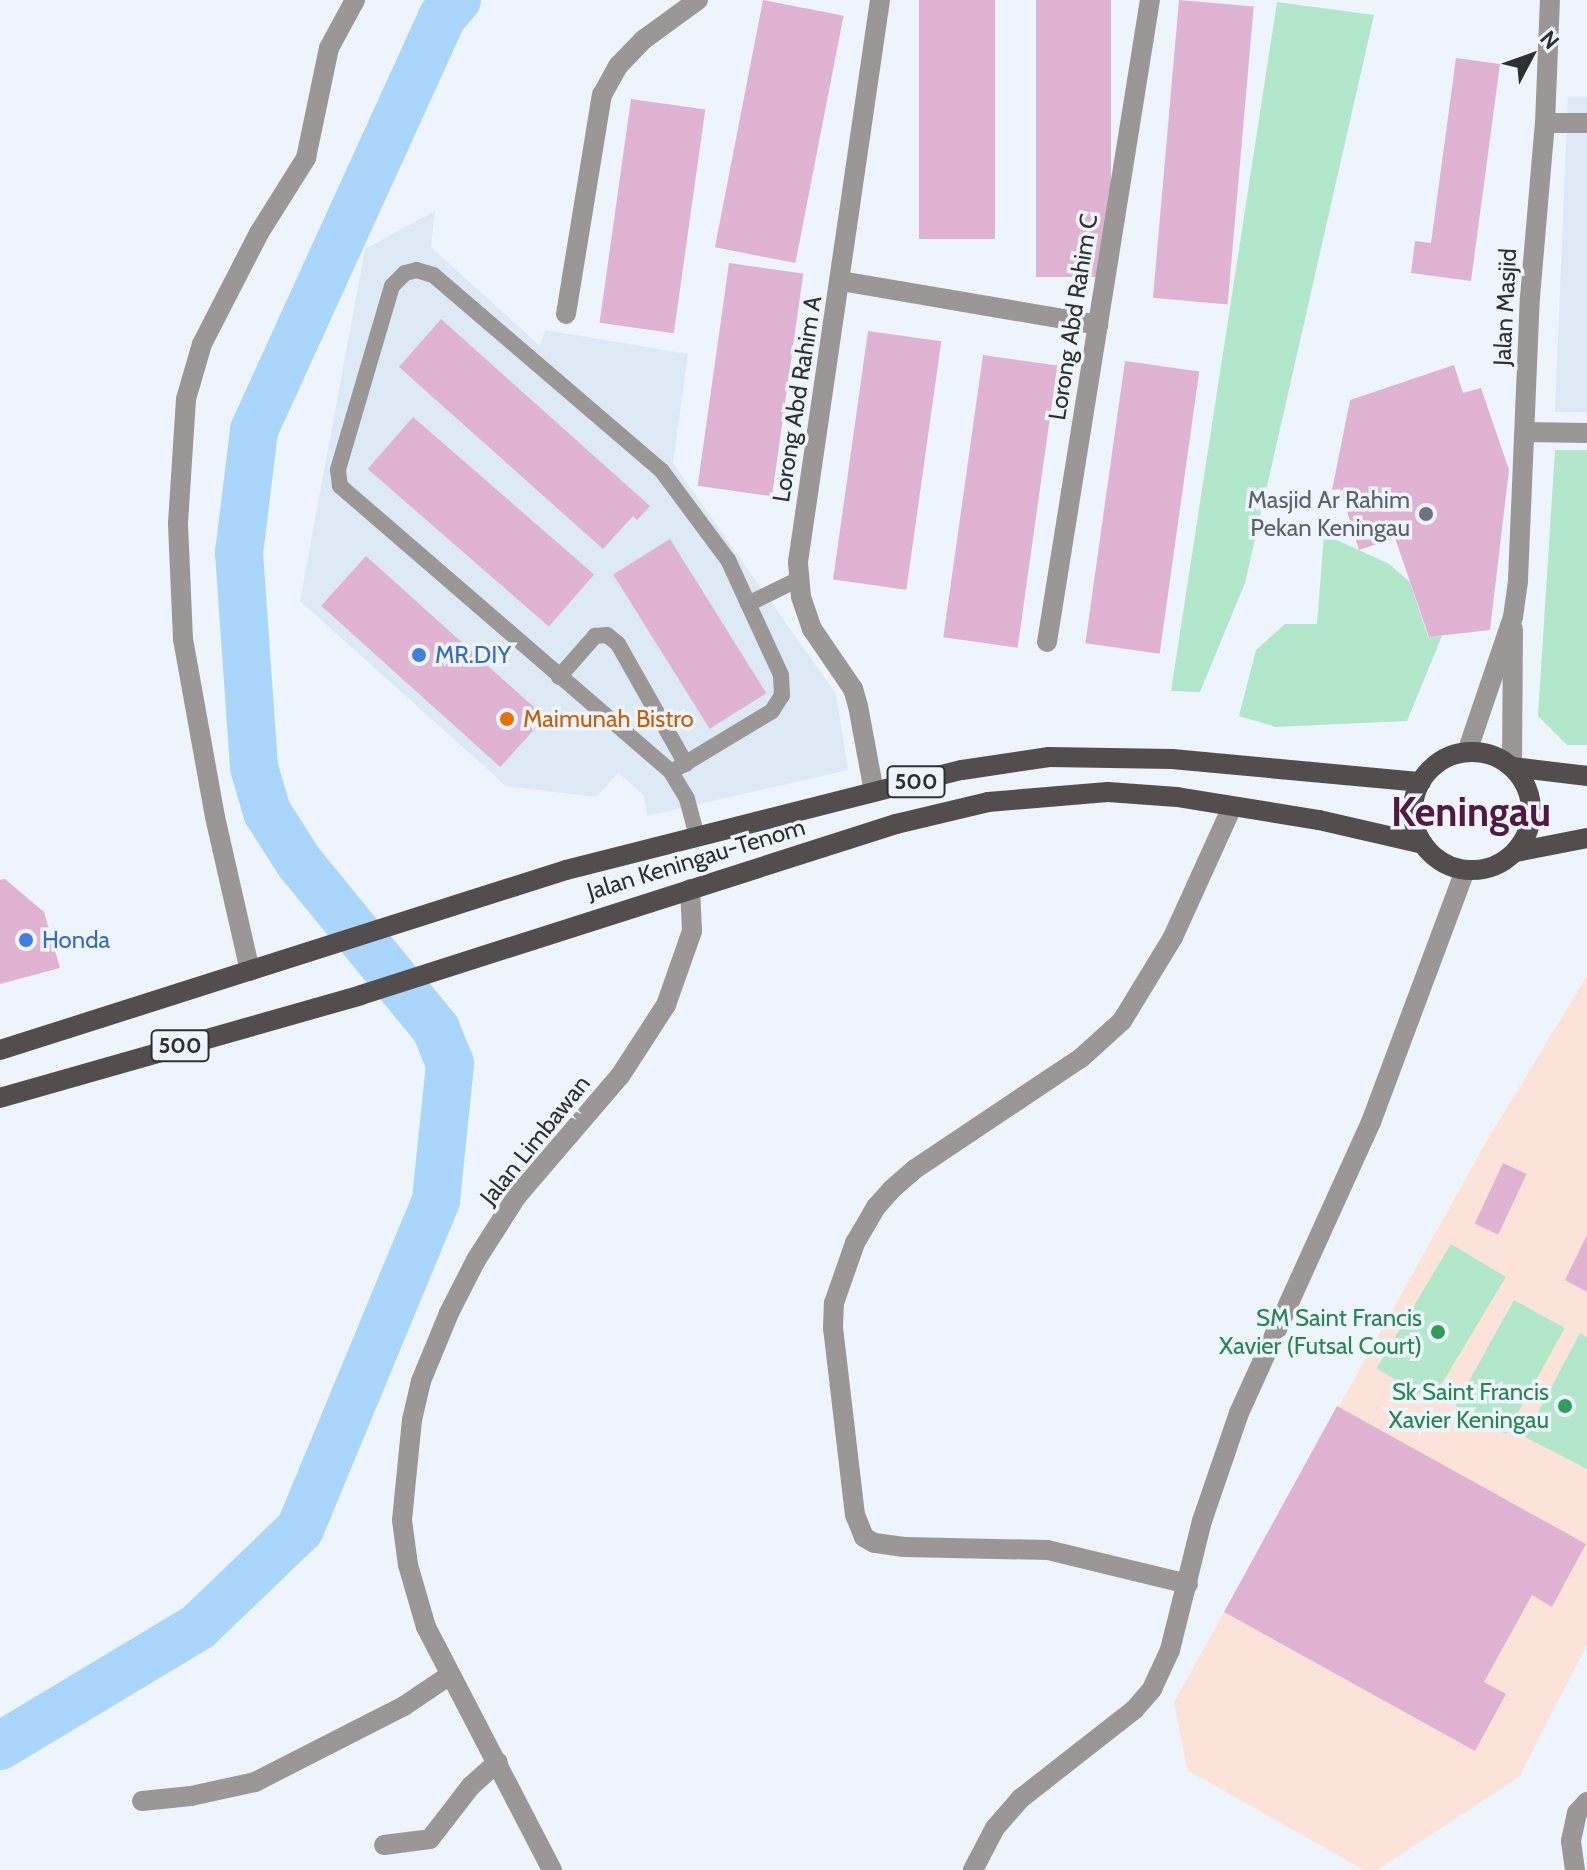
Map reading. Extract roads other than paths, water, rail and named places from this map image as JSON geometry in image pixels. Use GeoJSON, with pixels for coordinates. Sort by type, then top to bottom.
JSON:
{"type":"FeatureCollection","features":[{"type":"Feature","properties":{"kind":"main road"},"geometry":{"type":"LineString","coordinates":[[1423,844],[1413,813],[1421,782],[1440,761],[1467,752],[1499,758],[1512,767],[1524,782],[1531,799],[1531,818],[1526,836],[1516,852]]}},
{"type":"Feature","properties":{"kind":"main road","name":"Jalan Keningau-Tenom"},"geometry":{"type":"LineString","coordinates":[[0,1050],[566,870],[962,770],[1049,757],[1172,759],[1421,782]]}},
{"type":"Feature","properties":{"kind":"main road"},"geometry":{"type":"LineString","coordinates":[[1512,767],[1587,776]]}},
{"type":"Feature","properties":{"kind":"main road","name":"Jalan Keningau-Tenom"},"geometry":{"type":"LineString","coordinates":[[0,1098],[361,995],[461,960],[896,824],[988,802],[1108,792],[1177,797],[1319,820],[1423,844]]}},
{"type":"Feature","properties":{"kind":"main road"},"geometry":{"type":"LineString","coordinates":[[1465,870],[1492,866],[1516,852],[1587,838]]}},
{"type":"Feature","properties":{"kind":"main road","name":"500"},"geometry":{"type":"LineString","coordinates":[[1423,844],[1434,856],[1465,870]]}},
{"type":"Feature","properties":{"kind":"street"},"geometry":{"type":"LineString","coordinates":[[250,971],[215,817],[183,639],[178,523],[186,399],[202,344],[259,233],[306,158],[329,48],[355,0]]}},
{"type":"Feature","properties":{"kind":"street"},"geometry":{"type":"LineString","coordinates":[[566,314],[602,95],[618,66],[643,40],[698,0]]}},
{"type":"Feature","properties":{"kind":"street","name":"Lorong Abd Rahim A"},"geometry":{"type":"LineString","coordinates":[[874,792],[856,698],[812,629],[801,597],[798,562],[880,0]]}},
{"type":"Feature","properties":{"kind":"street","name":"Lorong Abd Rahim C"},"geometry":{"type":"LineString","coordinates":[[1047,642],[1150,0]]}},
{"type":"Feature","properties":{"kind":"street","name":"Jalan Masjid"},"geometry":{"type":"LineString","coordinates":[[1513,617],[1518,580],[1530,297],[1545,123],[1549,1]]}},
{"type":"Feature","properties":{"kind":"street"},"geometry":{"type":"LineString","coordinates":[[1545,123],[1587,123]]}},
{"type":"Feature","properties":{"kind":"street"},"geometry":{"type":"LineString","coordinates":[[841,281],[1098,325]]}},
{"type":"Feature","properties":{"kind":"street"},"geometry":{"type":"LineString","coordinates":[[1525,432],[1587,433]]}},
{"type":"Feature","properties":{"kind":"street"},"geometry":{"type":"LineString","coordinates":[[1467,752],[1513,617]]}},
{"type":"Feature","properties":{"kind":"street"},"geometry":{"type":"LineString","coordinates":[[1512,767],[1513,617]]}},
{"type":"Feature","properties":{"kind":"street"},"geometry":{"type":"LineString","coordinates":[[1188,1584],[1047,1550],[904,1547],[874,1543],[864,1537],[855,1515],[833,1328],[834,1303],[855,1243],[876,1207],[892,1189],[915,1169],[1081,1058],[1122,1021],[1173,937],[1232,807]]}},
{"type":"Feature","properties":{"kind":"street"},"geometry":{"type":"LineString","coordinates":[[973,1870],[995,1828],[1020,1799],[1134,1710],[1152,1689],[1170,1650],[1202,1521],[1239,1413],[1371,1122],[1465,870]]}},
{"type":"Feature","properties":{"kind":"street","name":"Jalan Limbawan"},"geometry":{"type":"LineString","coordinates":[[552,1870],[426,1627],[408,1565],[402,1520],[412,1420],[421,1381],[449,1313],[476,1260],[517,1196],[620,1076],[666,1005],[692,931],[690,889]]}},
{"type":"Feature","properties":{"kind":"street"},"geometry":{"type":"LineString","coordinates":[[142,1801],[191,1796],[255,1782],[404,1706],[450,1675]]}},
{"type":"Feature","properties":{"kind":"street"},"geometry":{"type":"LineString","coordinates":[[384,1845],[430,1839],[444,1825],[471,1786],[498,1762]]}},
{"type":"Feature","properties":{"kind":"street"},"geometry":{"type":"LineString","coordinates":[[1575,1870],[1571,1841],[1577,1813],[1587,1802]]}},
{"type":"Feature","properties":{"kind":"lane"},"geometry":{"type":"LineString","coordinates":[[417,270],[433,275],[662,471],[728,560],[781,675],[782,695],[772,711],[678,768],[559,677],[340,486],[338,470],[392,286],[405,273],[417,270]]}},
{"type":"Feature","properties":{"kind":"lane"},"geometry":{"type":"LineString","coordinates":[[748,604],[799,579]]}},
{"type":"Feature","properties":{"kind":"lane"},"geometry":{"type":"LineString","coordinates":[[559,677],[595,636],[607,635],[618,644],[678,768],[697,836]]}},
{"type":"Feature","properties":{"kind":"waterway"},"geometry":{"type":"LineString","coordinates":[[0,1746],[198,1627],[300,1529],[436,1200],[450,1064],[436,1029],[299,862],[267,812],[254,767],[239,553],[254,430],[442,17],[457,0]]}},
{"type":"Feature","properties":{"kind":"place","name":"Masjid Ar Rahim Pekan Keningau"},"geometry":{"type":"Point","coordinates":[1426,514]}},
{"type":"Feature","properties":{"kind":"place","name":"MR.DIY"},"geometry":{"type":"Point","coordinates":[419,655]}},
{"type":"Feature","properties":{"kind":"place","name":"Maimunah Bistro"},"geometry":{"type":"Point","coordinates":[507,719]}},
{"type":"Feature","properties":{"kind":"place","name":"Honda"},"geometry":{"type":"Point","coordinates":[26,940]}},
{"type":"Feature","properties":{"kind":"place","name":"SM Saint Francis Xavier (Futsal Court)"},"geometry":{"type":"Point","coordinates":[1438,1332]}},
{"type":"Feature","properties":{"kind":"place","name":"Sk Saint Francis Xavier Keningau"},"geometry":{"type":"Point","coordinates":[1565,1406]}},
{"type":"Feature","properties":{"kind":"district","name":"Keningau"},"geometry":{"type":"Point","coordinates":[1471,812]}}]}
